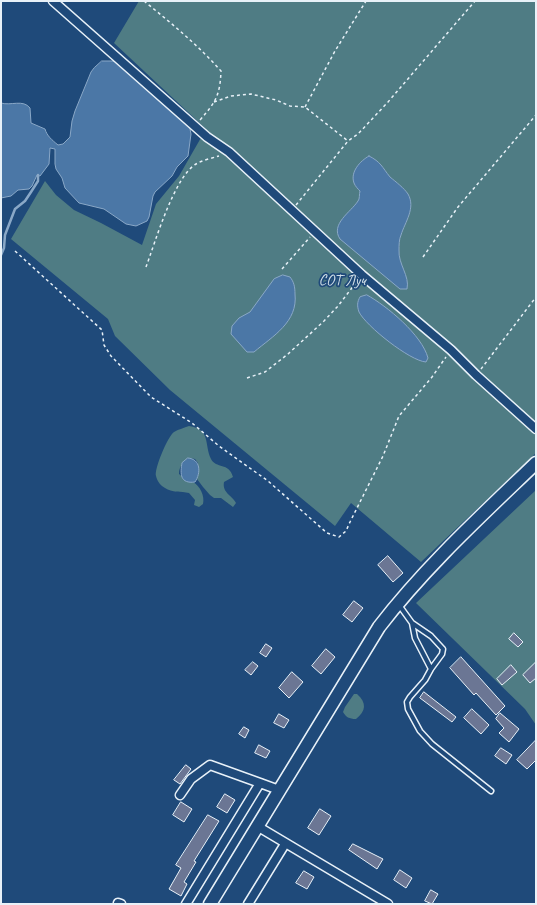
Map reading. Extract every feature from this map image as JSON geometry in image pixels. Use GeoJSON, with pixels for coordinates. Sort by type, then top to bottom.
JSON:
{"type":"FeatureCollection","features":[{"type":"Feature","properties":{"kind":"main road"},"geometry":{"type":"LineString","coordinates":[[210,904],[379,627],[408,591],[484,513],[536,463]]}},
{"type":"Feature","properties":{"kind":"street"},"geometry":{"type":"LineString","coordinates":[[54,1],[207,137],[229,152],[362,274],[451,350],[476,375],[536,429]]}},
{"type":"Feature","properties":{"kind":"street"},"geometry":{"type":"LineString","coordinates":[[180,795],[191,779],[210,765],[279,790]]}},
{"type":"Feature","properties":{"kind":"street"},"geometry":{"type":"LineString","coordinates":[[186,904],[260,784]]}},
{"type":"Feature","properties":{"kind":"street"},"geometry":{"type":"LineString","coordinates":[[257,826],[388,904]]}},
{"type":"Feature","properties":{"kind":"street"},"geometry":{"type":"LineString","coordinates":[[248,904],[285,844]]}},
{"type":"Feature","properties":{"kind":"lane"},"geometry":{"type":"LineString","coordinates":[[397,604],[412,623],[431,636],[443,649],[442,654],[425,680],[407,702],[408,709],[420,731],[432,744],[491,791]]}},
{"type":"Feature","properties":{"kind":"lane"},"geometry":{"type":"LineString","coordinates":[[412,623],[416,638],[431,669]]}},
{"type":"Feature","properties":{"kind":"path"},"geometry":{"type":"LineString","coordinates":[[144,1],[192,41],[221,71],[218,95],[195,126]]}},
{"type":"Feature","properties":{"kind":"path"},"geometry":{"type":"LineString","coordinates":[[305,107],[334,51],[366,1]]}},
{"type":"Feature","properties":{"kind":"path"},"geometry":{"type":"LineString","coordinates":[[292,210],[348,141],[358,134],[388,102],[475,1]]}},
{"type":"Feature","properties":{"kind":"path"},"geometry":{"type":"LineString","coordinates":[[214,102],[231,96],[251,94],[276,100],[290,106],[305,107],[348,141]]}},
{"type":"Feature","properties":{"kind":"path"},"geometry":{"type":"LineString","coordinates":[[423,257],[458,208],[536,115]]}},
{"type":"Feature","properties":{"kind":"path"},"geometry":{"type":"LineString","coordinates":[[146,267],[169,207],[182,180],[195,165],[229,152]]}},
{"type":"Feature","properties":{"kind":"path"},"geometry":{"type":"LineString","coordinates":[[282,269],[316,231]]}},
{"type":"Feature","properties":{"kind":"path"},"geometry":{"type":"LineString","coordinates":[[15,251],[102,330],[104,345],[111,356],[151,397],[192,423],[219,446],[268,481],[327,533],[339,537],[346,531],[357,509],[383,456],[399,416],[432,377],[451,350]]}},
{"type":"Feature","properties":{"kind":"path"},"geometry":{"type":"LineString","coordinates":[[247,378],[265,372],[298,344],[338,306],[362,274]]}},
{"type":"Feature","properties":{"kind":"path"},"geometry":{"type":"LineString","coordinates":[[476,375],[536,297]]}},
{"type":"Feature","properties":{"kind":"green space","name":"СОТ Луч"},"geometry":{"type":"Polygon","coordinates":[[[139,1],[536,1],[536,453],[421,562],[351,503],[335,526],[170,390],[115,336],[108,319],[11,239],[45,181],[56,195],[74,210],[142,245],[156,204],[179,176],[206,129],[114,43],[139,1]]]}},
{"type":"Feature","properties":{"kind":"green space"},"geometry":{"type":"Polygon","coordinates":[[[189,426],[201,430],[204,434],[213,462],[226,467],[231,472],[233,477],[224,482],[224,489],[236,503],[233,507],[221,498],[214,498],[203,487],[197,479],[198,463],[195,459],[190,458],[184,463],[180,468],[179,474],[196,484],[200,489],[203,495],[203,504],[199,507],[194,505],[195,500],[189,493],[168,490],[157,480],[157,467],[168,440],[174,432],[189,426]]]}},
{"type":"Feature","properties":{"kind":"green space"},"geometry":{"type":"Polygon","coordinates":[[[536,490],[536,725],[525,709],[416,603],[536,490]]]}},
{"type":"Feature","properties":{"kind":"green space"},"geometry":{"type":"Polygon","coordinates":[[[354,694],[357,694],[360,697],[364,707],[362,713],[356,719],[351,719],[343,712],[354,694]]]}},
{"type":"Feature","properties":{"kind":"water"},"geometry":{"type":"Polygon","coordinates":[[[102,61],[117,61],[189,124],[191,134],[188,156],[177,167],[172,176],[155,192],[147,221],[136,226],[126,224],[104,209],[79,203],[65,188],[62,178],[56,169],[55,149],[50,148],[49,164],[40,176],[37,175],[32,186],[29,189],[18,190],[11,196],[1,198],[1,103],[20,103],[27,105],[30,108],[31,123],[45,129],[48,136],[58,145],[63,144],[70,137],[75,111],[91,72],[102,61]]]}},
{"type":"Feature","properties":{"kind":"water"},"geometry":{"type":"Polygon","coordinates":[[[369,156],[379,163],[390,177],[400,185],[408,194],[410,199],[411,204],[409,215],[399,240],[399,255],[407,279],[407,289],[400,289],[340,239],[338,234],[339,223],[359,199],[360,191],[354,183],[353,175],[359,164],[369,156]]]}},
{"type":"Feature","properties":{"kind":"water"},"geometry":{"type":"Polygon","coordinates":[[[283,275],[290,277],[294,285],[295,304],[293,313],[283,328],[276,334],[254,352],[247,352],[231,334],[232,326],[239,318],[250,312],[274,279],[283,275]]]}},
{"type":"Feature","properties":{"kind":"water"},"geometry":{"type":"Polygon","coordinates":[[[367,295],[394,314],[419,340],[428,358],[426,362],[410,356],[389,342],[370,326],[359,312],[358,306],[360,297],[367,295]]]}},
{"type":"Feature","properties":{"kind":"water"},"geometry":{"type":"Polygon","coordinates":[[[188,458],[195,461],[199,467],[195,482],[184,480],[181,474],[182,463],[188,458]]]}},
{"type":"Feature","properties":{"kind":"building"},"geometry":{"type":"Polygon","coordinates":[[[388,556],[403,573],[393,582],[378,565],[388,556]]]}},
{"type":"Feature","properties":{"kind":"building"},"geometry":{"type":"Polygon","coordinates":[[[354,601],[363,608],[352,622],[343,615],[354,601]]]}},
{"type":"Feature","properties":{"kind":"building"},"geometry":{"type":"Polygon","coordinates":[[[514,633],[523,642],[518,647],[509,639],[514,633]]]}},
{"type":"Feature","properties":{"kind":"building"},"geometry":{"type":"Polygon","coordinates":[[[266,644],[272,648],[266,657],[260,653],[266,644]]]}},
{"type":"Feature","properties":{"kind":"building"},"geometry":{"type":"Polygon","coordinates":[[[326,649],[335,657],[321,674],[312,666],[326,649]]]}},
{"type":"Feature","properties":{"kind":"building"},"geometry":{"type":"Polygon","coordinates":[[[461,657],[505,706],[496,715],[476,693],[474,695],[450,668],[461,657]]]}},
{"type":"Feature","properties":{"kind":"building"},"geometry":{"type":"Polygon","coordinates":[[[253,662],[258,666],[251,675],[245,670],[253,662]]]}},
{"type":"Feature","properties":{"kind":"building"},"geometry":{"type":"Polygon","coordinates":[[[536,662],[536,678],[530,683],[523,675],[536,662]]]}},
{"type":"Feature","properties":{"kind":"building"},"geometry":{"type":"Polygon","coordinates":[[[511,665],[517,672],[502,685],[497,679],[511,665]]]}},
{"type":"Feature","properties":{"kind":"building"},"geometry":{"type":"Polygon","coordinates":[[[292,672],[303,682],[289,698],[279,688],[292,672]]]}},
{"type":"Feature","properties":{"kind":"building"},"geometry":{"type":"Polygon","coordinates":[[[424,692],[456,717],[452,722],[420,698],[424,692]]]}},
{"type":"Feature","properties":{"kind":"building"},"geometry":{"type":"Polygon","coordinates":[[[472,709],[489,725],[481,734],[464,718],[472,709]]]}},
{"type":"Feature","properties":{"kind":"building"},"geometry":{"type":"Polygon","coordinates":[[[500,713],[519,729],[509,742],[499,733],[504,728],[496,719],[500,713]]]}},
{"type":"Feature","properties":{"kind":"building"},"geometry":{"type":"Polygon","coordinates":[[[279,714],[289,720],[284,728],[274,723],[279,714]]]}},
{"type":"Feature","properties":{"kind":"building"},"geometry":{"type":"Polygon","coordinates":[[[244,727],[249,730],[245,738],[239,734],[244,727]]]}},
{"type":"Feature","properties":{"kind":"building"},"geometry":{"type":"Polygon","coordinates":[[[536,740],[536,760],[527,769],[517,760],[536,740]]]}},
{"type":"Feature","properties":{"kind":"building"},"geometry":{"type":"Polygon","coordinates":[[[259,745],[270,751],[266,758],[255,753],[259,745]]]}},
{"type":"Feature","properties":{"kind":"building"},"geometry":{"type":"Polygon","coordinates":[[[501,748],[512,755],[506,764],[495,756],[501,748]]]}},
{"type":"Feature","properties":{"kind":"building"},"geometry":{"type":"Polygon","coordinates":[[[186,765],[191,769],[180,784],[174,780],[186,765]]]}},
{"type":"Feature","properties":{"kind":"building"},"geometry":{"type":"Polygon","coordinates":[[[225,794],[235,800],[227,813],[217,807],[225,794]]]}},
{"type":"Feature","properties":{"kind":"building"},"geometry":{"type":"Polygon","coordinates":[[[181,802],[192,809],[184,822],[173,815],[181,802]]]}},
{"type":"Feature","properties":{"kind":"building"},"geometry":{"type":"Polygon","coordinates":[[[320,809],[331,816],[319,835],[308,828],[320,809]]]}},
{"type":"Feature","properties":{"kind":"building"},"geometry":{"type":"Polygon","coordinates":[[[208,815],[219,821],[194,861],[196,862],[184,882],[187,884],[181,896],[169,889],[181,868],[176,865],[208,815]]]}},
{"type":"Feature","properties":{"kind":"building"},"geometry":{"type":"Polygon","coordinates":[[[353,844],[383,859],[377,869],[349,850],[353,844]]]}},
{"type":"Feature","properties":{"kind":"building"},"geometry":{"type":"Polygon","coordinates":[[[400,870],[412,878],[406,888],[394,880],[400,870]]]}},
{"type":"Feature","properties":{"kind":"building"},"geometry":{"type":"Polygon","coordinates":[[[304,871],[314,877],[307,889],[296,883],[304,871]]]}},
{"type":"Feature","properties":{"kind":"building"},"geometry":{"type":"Polygon","coordinates":[[[431,890],[438,894],[432,904],[425,901],[431,890]]]}},
{"type":"Feature","properties":{"kind":"waterway"},"geometry":{"type":"LineString","coordinates":[[1,255],[4,248],[5,235],[15,209],[25,201],[38,181],[38,175]]}}]}
